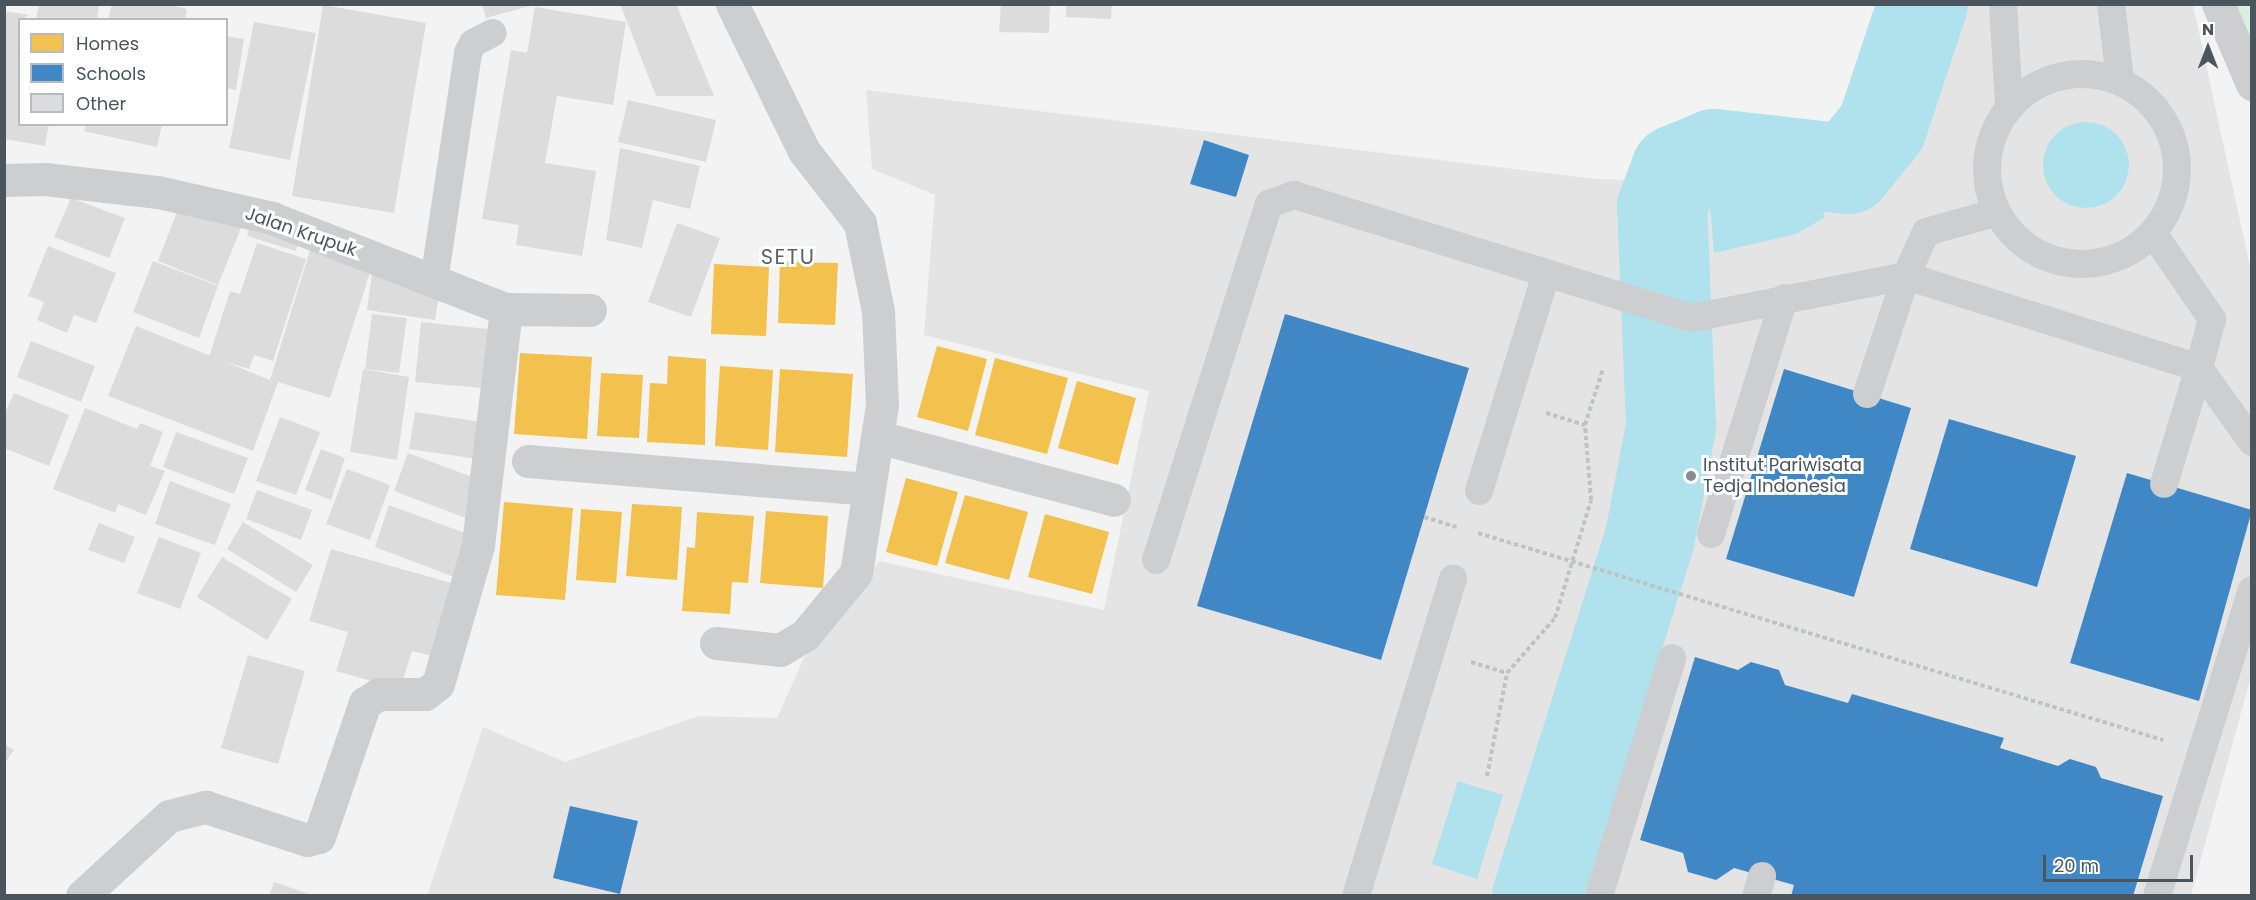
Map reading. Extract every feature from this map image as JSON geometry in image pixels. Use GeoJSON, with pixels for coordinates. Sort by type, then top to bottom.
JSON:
{"type":"FeatureCollection","features":[{"type":"Feature","properties":{"kind":"street"},"geometry":{"type":"LineString","coordinates":[[716,643],[780,650],[805,635],[856,573],[867,489],[878,437],[881,339],[860,223],[804,151],[732,4]]}},
{"type":"Feature","properties":{"kind":"street"},"geometry":{"type":"LineString","coordinates":[[2218,4],[2252,84]]}},
{"type":"Feature","properties":{"kind":"street","name":"Jalan Krupuk"},"geometry":{"type":"LineString","coordinates":[[4,180],[56,180],[213,204],[272,218],[506,309],[590,310]]}},
{"type":"Feature","properties":{"kind":"street"},"geometry":{"type":"LineString","coordinates":[[82,896],[169,816],[206,807],[307,840],[319,837],[365,703],[380,694],[425,694],[438,684],[478,545],[506,309]]}},
{"type":"Feature","properties":{"kind":"street"},"geometry":{"type":"LineString","coordinates":[[878,437],[1114,500]]}},
{"type":"Feature","properties":{"kind":"street"},"geometry":{"type":"LineString","coordinates":[[528,461],[867,489]]}},
{"type":"Feature","properties":{"kind":"lane"},"geometry":{"type":"LineString","coordinates":[[2003,4],[2009,104],[1985,155],[1994,213],[2038,256],[2101,266],[2155,236],[2180,179],[2167,119],[2120,79],[2061,74],[2009,104]]}},
{"type":"Feature","properties":{"kind":"lane"},"geometry":{"type":"LineString","coordinates":[[2111,4],[2120,79]]}},
{"type":"Feature","properties":{"kind":"lane"},"geometry":{"type":"LineString","coordinates":[[434,281],[468,52],[473,43],[493,33]]}},
{"type":"Feature","properties":{"kind":"lane"},"geometry":{"type":"LineString","coordinates":[[1156,560],[1269,204],[1294,195],[1692,318],[1784,298],[1906,276],[2199,368],[2252,442]]}},
{"type":"Feature","properties":{"kind":"lane"},"geometry":{"type":"LineString","coordinates":[[1867,394],[1906,276],[1926,232],[1994,213]]}},
{"type":"Feature","properties":{"kind":"lane"},"geometry":{"type":"LineString","coordinates":[[2155,236],[2212,319],[2164,484]]}},
{"type":"Feature","properties":{"kind":"lane"},"geometry":{"type":"LineString","coordinates":[[1479,491],[1546,274]]}},
{"type":"Feature","properties":{"kind":"lane"},"geometry":{"type":"LineString","coordinates":[[1711,534],[1784,298]]}},
{"type":"Feature","properties":{"kind":"lane"},"geometry":{"type":"LineString","coordinates":[[1356,896],[1452,578]]}},
{"type":"Feature","properties":{"kind":"lane"},"geometry":{"type":"LineString","coordinates":[[2157,896],[2252,590]]}},
{"type":"Feature","properties":{"kind":"lane"},"geometry":{"type":"LineString","coordinates":[[1599,896],[1672,658]]}},
{"type":"Feature","properties":{"kind":"path"},"geometry":{"type":"LineString","coordinates":[[1487,776],[1507,673],[1555,618],[1591,500],[1585,425],[1603,369]]}},
{"type":"Feature","properties":{"kind":"path"},"geometry":{"type":"LineString","coordinates":[[1517,545],[2201,752]]}},
{"type":"Feature","properties":{"kind":"shaded area","name":"Institut Pariwisata Tedja Indonesia"},"geometry":{"type":"Polygon","coordinates":[[[1943,5],[2193,5],[2251,271],[2252,673],[2191,895],[427,896],[483,727],[565,762],[699,716],[777,718],[804,658],[879,561],[1104,610],[1149,391],[924,335],[935,195],[872,169],[866,90],[1596,179],[1850,185],[1892,149],[1943,5]]]}},
{"type":"Feature","properties":{"kind":"green space"},"geometry":{"type":"Polygon","coordinates":[[[2233,5],[2251,5],[2251,51],[2233,5]]]}},
{"type":"Feature","properties":{"kind":"water"},"geometry":{"type":"Polygon","coordinates":[[[2086,122],[2110,129],[2122,141],[2129,165],[2122,189],[2110,201],[2086,208],[2062,201],[2050,189],[2043,165],[2050,141],[2062,129],[2086,122]]]}},
{"type":"Feature","properties":{"kind":"water"},"geometry":{"type":"Polygon","coordinates":[[[1709,194],[1822,194],[1824,218],[1796,234],[1714,253],[1709,194]]]}},
{"type":"Feature","properties":{"kind":"water"},"geometry":{"type":"Polygon","coordinates":[[[1458,781],[1503,795],[1477,879],[1432,864],[1458,781]]]}},
{"type":"Feature","properties":{"kind":"building: Homes"},"geometry":{"type":"Polygon","coordinates":[[[780,262],[838,263],[835,325],[778,323],[780,262]]]}},
{"type":"Feature","properties":{"kind":"building: Homes"},"geometry":{"type":"Polygon","coordinates":[[[714,264],[769,267],[766,336],[711,334],[714,264]]]}},
{"type":"Feature","properties":{"kind":"building: Homes"},"geometry":{"type":"Polygon","coordinates":[[[937,346],[987,359],[968,431],[917,417],[937,346]]]}},
{"type":"Feature","properties":{"kind":"building: Homes"},"geometry":{"type":"Polygon","coordinates":[[[520,353],[592,357],[587,439],[514,434],[520,353]]]}},
{"type":"Feature","properties":{"kind":"building: Homes"},"geometry":{"type":"Polygon","coordinates":[[[668,356],[706,359],[705,445],[647,442],[650,383],[667,384],[668,356]]]}},
{"type":"Feature","properties":{"kind":"building: Homes"},"geometry":{"type":"Polygon","coordinates":[[[995,358],[1068,378],[1047,454],[975,435],[995,358]]]}},
{"type":"Feature","properties":{"kind":"building: Homes"},"geometry":{"type":"Polygon","coordinates":[[[720,366],[773,370],[768,450],[715,446],[720,366]]]}},
{"type":"Feature","properties":{"kind":"building: Homes"},"geometry":{"type":"Polygon","coordinates":[[[780,369],[853,374],[847,457],[775,452],[780,369]]]}},
{"type":"Feature","properties":{"kind":"building: Homes"},"geometry":{"type":"Polygon","coordinates":[[[601,373],[643,375],[639,438],[597,436],[601,373]]]}},
{"type":"Feature","properties":{"kind":"building: Homes"},"geometry":{"type":"Polygon","coordinates":[[[1077,381],[1136,398],[1118,465],[1058,448],[1077,381]]]}},
{"type":"Feature","properties":{"kind":"building: Homes"},"geometry":{"type":"Polygon","coordinates":[[[906,478],[958,492],[937,566],[886,552],[906,478]]]}},
{"type":"Feature","properties":{"kind":"building: Homes"},"geometry":{"type":"Polygon","coordinates":[[[965,495],[1028,512],[1009,580],[945,563],[965,495]]]}},
{"type":"Feature","properties":{"kind":"building: Homes"},"geometry":{"type":"Polygon","coordinates":[[[504,502],[573,508],[565,600],[496,595],[504,502]]]}},
{"type":"Feature","properties":{"kind":"building: Homes"},"geometry":{"type":"Polygon","coordinates":[[[632,504],[682,507],[677,580],[626,576],[632,504]]]}},
{"type":"Feature","properties":{"kind":"building: Homes"},"geometry":{"type":"Polygon","coordinates":[[[581,509],[622,512],[616,583],[576,580],[581,509]]]}},
{"type":"Feature","properties":{"kind":"building: Homes"},"geometry":{"type":"Polygon","coordinates":[[[766,511],[828,516],[823,588],[760,583],[766,511]]]}},
{"type":"Feature","properties":{"kind":"building: Homes"},"geometry":{"type":"Polygon","coordinates":[[[697,512],[754,516],[748,583],[732,582],[730,614],[682,611],[687,547],[695,548],[697,512]]]}},
{"type":"Feature","properties":{"kind":"building: Homes"},"geometry":{"type":"Polygon","coordinates":[[[1045,514],[1109,532],[1092,594],[1028,577],[1045,514]]]}},
{"type":"Feature","properties":{"kind":"building: Schools"},"geometry":{"type":"Polygon","coordinates":[[[1204,140],[1249,155],[1236,197],[1190,184],[1204,140]]]}},
{"type":"Feature","properties":{"kind":"building: Schools"},"geometry":{"type":"Polygon","coordinates":[[[1285,314],[1469,368],[1381,660],[1197,606],[1285,314]]]}},
{"type":"Feature","properties":{"kind":"building: Schools"},"geometry":{"type":"Polygon","coordinates":[[[1784,369],[1911,408],[1854,597],[1726,559],[1784,369]]]}},
{"type":"Feature","properties":{"kind":"building: Schools"},"geometry":{"type":"Polygon","coordinates":[[[1949,419],[2076,456],[2037,587],[1910,549],[1949,419]]]}},
{"type":"Feature","properties":{"kind":"building: Schools"},"geometry":{"type":"Polygon","coordinates":[[[2127,473],[2252,510],[2199,701],[2070,663],[2127,473]]]}},
{"type":"Feature","properties":{"kind":"building: Schools"},"geometry":{"type":"Polygon","coordinates":[[[1695,657],[1738,670],[1751,662],[1779,670],[1785,685],[1848,703],[1852,694],[2004,738],[2000,748],[2058,766],[2070,759],[2096,767],[2101,778],[2163,796],[2133,896],[1791,896],[1794,885],[1734,868],[1716,880],[1688,872],[1683,853],[1640,840],[1695,657]]]}},
{"type":"Feature","properties":{"kind":"building: Schools"},"geometry":{"type":"Polygon","coordinates":[[[570,806],[638,821],[620,894],[553,878],[570,806]]]}},
{"type":"Feature","properties":{"kind":"building: Other"},"geometry":{"type":"Polygon","coordinates":[[[39,4],[99,4],[97,18],[36,18],[39,4]]]}},
{"type":"Feature","properties":{"kind":"building: Other"},"geometry":{"type":"Polygon","coordinates":[[[112,4],[164,4],[187,9],[185,18],[108,18],[112,4]]]}},
{"type":"Feature","properties":{"kind":"building: Other"},"geometry":{"type":"Polygon","coordinates":[[[482,4],[533,4],[533,5],[486,18],[482,4]]]}},
{"type":"Feature","properties":{"kind":"building: Other"},"geometry":{"type":"Polygon","coordinates":[[[620,4],[676,4],[714,96],[656,96],[620,4]]]}},
{"type":"Feature","properties":{"kind":"building: Other"},"geometry":{"type":"Polygon","coordinates":[[[1001,4],[1050,4],[1049,33],[999,32],[1001,4]]]}},
{"type":"Feature","properties":{"kind":"building: Other"},"geometry":{"type":"Polygon","coordinates":[[[1066,4],[1112,4],[1111,19],[1066,17],[1066,4]]]}},
{"type":"Feature","properties":{"kind":"building: Other"},"geometry":{"type":"Polygon","coordinates":[[[323,5],[426,23],[394,213],[292,196],[323,5]]]}},
{"type":"Feature","properties":{"kind":"building: Other"},"geometry":{"type":"Polygon","coordinates":[[[535,7],[626,22],[613,105],[557,96],[545,163],[596,171],[582,256],[516,245],[519,225],[482,219],[511,50],[527,53],[535,7]]]}},
{"type":"Feature","properties":{"kind":"building: Other"},"geometry":{"type":"Polygon","coordinates":[[[4,11],[29,15],[18,18],[18,126],[49,126],[45,146],[4,139],[4,11]]]}},
{"type":"Feature","properties":{"kind":"building: Other"},"geometry":{"type":"Polygon","coordinates":[[[254,22],[316,33],[290,160],[229,148],[254,22]]]}},
{"type":"Feature","properties":{"kind":"building: Other"},"geometry":{"type":"Polygon","coordinates":[[[228,36],[244,39],[236,90],[228,88],[228,36]]]}},
{"type":"Feature","properties":{"kind":"building: Other"},"geometry":{"type":"Polygon","coordinates":[[[628,100],[716,120],[706,162],[618,142],[628,100]]]}},
{"type":"Feature","properties":{"kind":"building: Other"},"geometry":{"type":"Polygon","coordinates":[[[85,126],[162,126],[157,147],[84,131],[85,126]]]}},
{"type":"Feature","properties":{"kind":"building: Other"},"geometry":{"type":"Polygon","coordinates":[[[620,148],[700,166],[690,209],[653,200],[642,248],[606,240],[620,148]]]}},
{"type":"Feature","properties":{"kind":"building: Other"},"geometry":{"type":"Polygon","coordinates":[[[71,198],[125,218],[109,258],[54,237],[71,198]]]}},
{"type":"Feature","properties":{"kind":"building: Other"},"geometry":{"type":"Polygon","coordinates":[[[182,199],[243,223],[218,285],[158,261],[182,199]]]}},
{"type":"Feature","properties":{"kind":"building: Other"},"geometry":{"type":"Polygon","coordinates":[[[252,218],[301,233],[296,251],[247,236],[252,218]]]}},
{"type":"Feature","properties":{"kind":"building: Other"},"geometry":{"type":"Polygon","coordinates":[[[677,223],[720,238],[691,317],[648,302],[677,223]]]}},
{"type":"Feature","properties":{"kind":"building: Other"},"geometry":{"type":"Polygon","coordinates":[[[257,243],[306,259],[273,361],[254,355],[249,369],[209,357],[230,291],[240,294],[257,243]]]}},
{"type":"Feature","properties":{"kind":"building: Other"},"geometry":{"type":"Polygon","coordinates":[[[312,244],[373,263],[330,398],[278,382],[253,451],[108,396],[136,326],[270,380],[312,244]]]}},
{"type":"Feature","properties":{"kind":"building: Other"},"geometry":{"type":"Polygon","coordinates":[[[48,246],[116,273],[96,323],[74,315],[67,333],[37,320],[44,302],[28,296],[48,246]]]}},
{"type":"Feature","properties":{"kind":"building: Other"},"geometry":{"type":"Polygon","coordinates":[[[153,261],[218,286],[199,338],[133,312],[153,261]]]}},
{"type":"Feature","properties":{"kind":"building: Other"},"geometry":{"type":"Polygon","coordinates":[[[372,274],[441,285],[435,320],[367,310],[372,274]]]}},
{"type":"Feature","properties":{"kind":"building: Other"},"geometry":{"type":"Polygon","coordinates":[[[372,314],[407,318],[399,373],[365,369],[372,314]]]}},
{"type":"Feature","properties":{"kind":"building: Other"},"geometry":{"type":"Polygon","coordinates":[[[421,322],[488,329],[482,388],[415,382],[421,322]]]}},
{"type":"Feature","properties":{"kind":"building: Other"},"geometry":{"type":"Polygon","coordinates":[[[31,341],[95,366],[81,402],[17,377],[31,341]]]}},
{"type":"Feature","properties":{"kind":"building: Other"},"geometry":{"type":"Polygon","coordinates":[[[363,369],[409,377],[397,460],[350,452],[363,369]]]}},
{"type":"Feature","properties":{"kind":"building: Other"},"geometry":{"type":"Polygon","coordinates":[[[14,393],[69,415],[49,466],[4,448],[4,415],[14,393]]]}},
{"type":"Feature","properties":{"kind":"building: Other"},"geometry":{"type":"Polygon","coordinates":[[[85,408],[137,429],[140,423],[163,432],[150,466],[165,471],[146,515],[118,504],[115,513],[53,489],[85,408]]]}},
{"type":"Feature","properties":{"kind":"building: Other"},"geometry":{"type":"Polygon","coordinates":[[[415,412],[482,422],[477,459],[409,449],[415,412]]]}},
{"type":"Feature","properties":{"kind":"building: Other"},"geometry":{"type":"Polygon","coordinates":[[[280,417],[320,432],[296,495],[256,481],[280,417]]]}},
{"type":"Feature","properties":{"kind":"building: Other"},"geometry":{"type":"Polygon","coordinates":[[[176,432],[248,458],[234,494],[163,467],[176,432]]]}},
{"type":"Feature","properties":{"kind":"building: Other"},"geometry":{"type":"Polygon","coordinates":[[[321,449],[345,458],[331,500],[305,490],[321,449]]]}},
{"type":"Feature","properties":{"kind":"building: Other"},"geometry":{"type":"Polygon","coordinates":[[[408,453],[480,480],[466,518],[394,491],[408,453]]]}},
{"type":"Feature","properties":{"kind":"building: Other"},"geometry":{"type":"Polygon","coordinates":[[[347,469],[390,485],[370,540],[326,524],[347,469]]]}},
{"type":"Feature","properties":{"kind":"building: Other"},"geometry":{"type":"Polygon","coordinates":[[[170,481],[231,504],[215,545],[155,524],[170,481]]]}},
{"type":"Feature","properties":{"kind":"building: Other"},"geometry":{"type":"Polygon","coordinates":[[[257,490],[312,510],[301,540],[246,519],[257,490]]]}},
{"type":"Feature","properties":{"kind":"building: Other"},"geometry":{"type":"Polygon","coordinates":[[[389,505],[470,535],[454,577],[375,547],[389,505]]]}},
{"type":"Feature","properties":{"kind":"building: Other"},"geometry":{"type":"Polygon","coordinates":[[[243,522],[313,565],[296,592],[227,549],[243,522]]]}},
{"type":"Feature","properties":{"kind":"building: Other"},"geometry":{"type":"Polygon","coordinates":[[[99,523],[135,537],[124,563],[88,550],[99,523]]]}},
{"type":"Feature","properties":{"kind":"building: Other"},"geometry":{"type":"Polygon","coordinates":[[[159,537],[201,553],[180,609],[137,593],[159,537]]]}},
{"type":"Feature","properties":{"kind":"building: Other"},"geometry":{"type":"Polygon","coordinates":[[[331,549],[462,586],[440,658],[412,651],[400,689],[336,671],[348,632],[309,621],[331,549]]]}},
{"type":"Feature","properties":{"kind":"building: Other"},"geometry":{"type":"Polygon","coordinates":[[[222,557],[292,599],[267,640],[197,597],[222,557]]]}},
{"type":"Feature","properties":{"kind":"building: Other"},"geometry":{"type":"Polygon","coordinates":[[[248,655],[305,671],[278,764],[221,748],[248,655]]]}},
{"type":"Feature","properties":{"kind":"building: Other"},"geometry":{"type":"Polygon","coordinates":[[[4,744],[14,750],[4,764],[4,744]]]}},
{"type":"Feature","properties":{"kind":"building: Other"},"geometry":{"type":"Polygon","coordinates":[[[274,882],[312,895],[312,896],[269,896],[274,882]]]}},
{"type":"Feature","properties":{"kind":"waterway"},"geometry":{"type":"LineString","coordinates":[[1537,896],[1650,537],[1671,427],[1662,207],[1676,170],[1714,154],[1848,169],[1882,127],[1923,4]]}},
{"type":"Feature","properties":{"kind":"place","name":"Institut Pariwisata Tedja Indonesia"},"geometry":{"type":"Point","coordinates":[1691,476]}},
{"type":"Feature","properties":{"kind":"district","name":"SETU"},"geometry":{"type":"Point","coordinates":[788,257]}}]}
